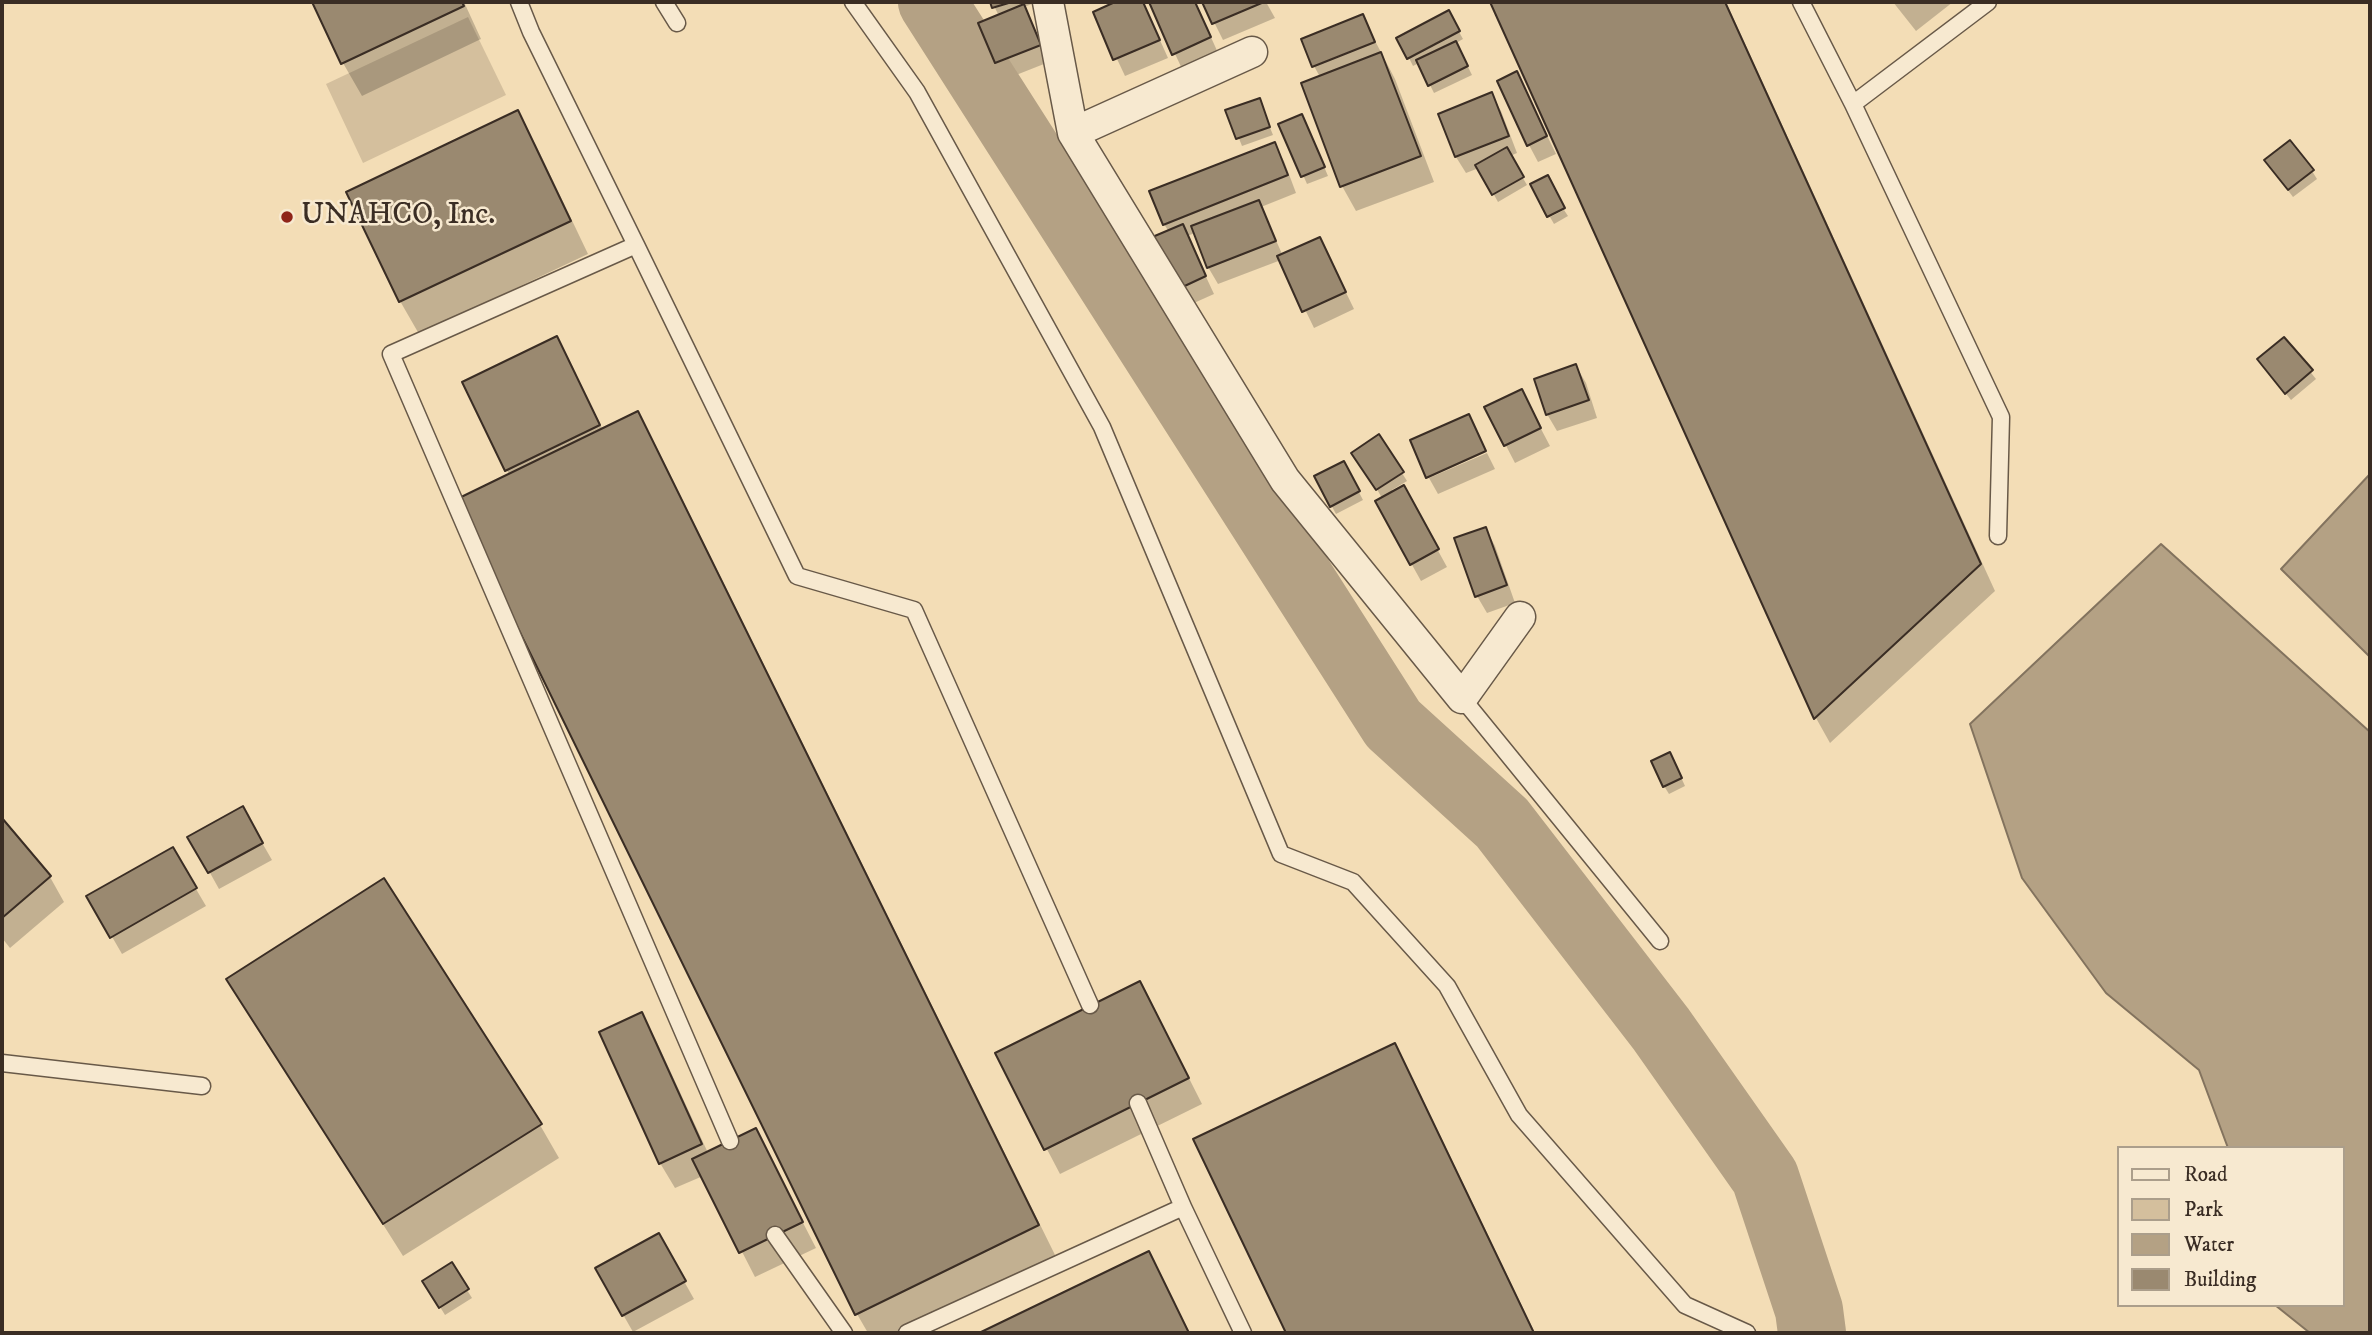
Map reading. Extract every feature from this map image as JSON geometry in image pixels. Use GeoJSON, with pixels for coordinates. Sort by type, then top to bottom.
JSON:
{"type":"FeatureCollection","features":[{"type":"Feature","properties":{"kind":"street"},"geometry":{"type":"LineString","coordinates":[[1048,2],[1073,133],[1285,480],[1462,698],[1520,617]]}},
{"type":"Feature","properties":{"kind":"street"},"geometry":{"type":"LineString","coordinates":[[1073,133],[1252,52]]}},
{"type":"Feature","properties":{"kind":"lane"},"geometry":{"type":"LineString","coordinates":[[519,2],[531,32],[797,576],[914,610],[1090,1005]]}},
{"type":"Feature","properties":{"kind":"lane"},"geometry":{"type":"LineString","coordinates":[[664,2],[677,23]]}},
{"type":"Feature","properties":{"kind":"lane"},"geometry":{"type":"LineString","coordinates":[[853,2],[917,92],[1102,426],[1281,854],[1353,882],[1447,986],[1519,1115],[1685,1305],[1747,1333]]}},
{"type":"Feature","properties":{"kind":"lane"},"geometry":{"type":"LineString","coordinates":[[1801,2],[1853,104],[2001,417],[1998,536]]}},
{"type":"Feature","properties":{"kind":"lane"},"geometry":{"type":"LineString","coordinates":[[1853,104],[1988,2]]}},
{"type":"Feature","properties":{"kind":"lane"},"geometry":{"type":"LineString","coordinates":[[636,245],[391,354],[730,1141]]}},
{"type":"Feature","properties":{"kind":"lane"},"geometry":{"type":"LineString","coordinates":[[1462,698],[1660,941]]}},
{"type":"Feature","properties":{"kind":"lane"},"geometry":{"type":"LineString","coordinates":[[2,1063],[202,1086]]}},
{"type":"Feature","properties":{"kind":"lane"},"geometry":{"type":"LineString","coordinates":[[1138,1103],[1183,1207],[1243,1333]]}},
{"type":"Feature","properties":{"kind":"lane"},"geometry":{"type":"LineString","coordinates":[[907,1333],[1183,1207]]}},
{"type":"Feature","properties":{"kind":"lane"},"geometry":{"type":"LineString","coordinates":[[775,1235],[844,1333]]}},
{"type":"Feature","properties":{"kind":"green space"},"geometry":{"type":"Polygon","coordinates":[[[468,17],[506,95],[363,163],[326,84],[468,17]]]}},
{"type":"Feature","properties":{"kind":"water"},"geometry":{"type":"Polygon","coordinates":[[[2370,474],[2370,657],[2281,569],[2370,474]]]}},
{"type":"Feature","properties":{"kind":"water"},"geometry":{"type":"Polygon","coordinates":[[[2161,544],[2370,732],[2370,1333],[2310,1333],[2278,1307],[2344,1307],[2344,1146],[2227,1146],[2199,1070],[2106,993],[2022,878],[1970,724],[2161,544]]]}},
{"type":"Feature","properties":{"kind":"building"},"geometry":{"type":"Polygon","coordinates":[[[312,2],[462,2],[464,6],[341,64],[312,2]]]}},
{"type":"Feature","properties":{"kind":"building"},"geometry":{"type":"Polygon","coordinates":[[[990,2],[1012,2],[992,8],[990,2]]]}},
{"type":"Feature","properties":{"kind":"building"},"geometry":{"type":"Polygon","coordinates":[[[1115,2],[1143,2],[1160,40],[1113,60],[1093,12],[1115,2]]]}},
{"type":"Feature","properties":{"kind":"building"},"geometry":{"type":"Polygon","coordinates":[[[1149,2],[1195,2],[1211,37],[1172,55],[1149,2]]]}},
{"type":"Feature","properties":{"kind":"building"},"geometry":{"type":"Polygon","coordinates":[[[1202,2],[1264,2],[1212,24],[1202,2]]]}},
{"type":"Feature","properties":{"kind":"building"},"geometry":{"type":"Polygon","coordinates":[[[1490,2],[1725,2],[1981,564],[1814,719],[1490,2]]]}},
{"type":"Feature","properties":{"kind":"building"},"geometry":{"type":"Polygon","coordinates":[[[1024,4],[1041,45],[995,63],[978,23],[1024,4]]]}},
{"type":"Feature","properties":{"kind":"building"},"geometry":{"type":"Polygon","coordinates":[[[1449,10],[1460,31],[1407,59],[1396,38],[1449,10]]]}},
{"type":"Feature","properties":{"kind":"building"},"geometry":{"type":"Polygon","coordinates":[[[1363,14],[1375,42],[1312,67],[1301,39],[1363,14]]]}},
{"type":"Feature","properties":{"kind":"building"},"geometry":{"type":"Polygon","coordinates":[[[1456,41],[1468,66],[1428,86],[1416,60],[1456,41]]]}},
{"type":"Feature","properties":{"kind":"building"},"geometry":{"type":"Polygon","coordinates":[[[1381,52],[1421,156],[1340,187],[1301,83],[1381,52]]]}},
{"type":"Feature","properties":{"kind":"building"},"geometry":{"type":"Polygon","coordinates":[[[1517,71],[1547,136],[1527,146],[1497,81],[1517,71]]]}},
{"type":"Feature","properties":{"kind":"building"},"geometry":{"type":"Polygon","coordinates":[[[1492,92],[1509,136],[1455,157],[1438,114],[1492,92]]]}},
{"type":"Feature","properties":{"kind":"building"},"geometry":{"type":"Polygon","coordinates":[[[1260,98],[1270,127],[1236,139],[1225,110],[1260,98]]]}},
{"type":"Feature","properties":{"kind":"building"},"geometry":{"type":"Polygon","coordinates":[[[518,110],[571,221],[399,302],[346,192],[518,110]]]}},
{"type":"Feature","properties":{"kind":"building"},"geometry":{"type":"Polygon","coordinates":[[[1302,114],[1325,167],[1301,177],[1278,124],[1302,114]]]}},
{"type":"Feature","properties":{"kind":"building"},"geometry":{"type":"Polygon","coordinates":[[[2290,140],[2314,170],[2288,190],[2264,160],[2290,140]]]}},
{"type":"Feature","properties":{"kind":"building"},"geometry":{"type":"Polygon","coordinates":[[[1275,142],[1288,175],[1163,225],[1149,191],[1275,142]]]}},
{"type":"Feature","properties":{"kind":"building"},"geometry":{"type":"Polygon","coordinates":[[[1507,147],[1524,177],[1492,195],[1475,165],[1507,147]]]}},
{"type":"Feature","properties":{"kind":"building"},"geometry":{"type":"Polygon","coordinates":[[[1548,175],[1565,208],[1547,217],[1530,184],[1548,175]]]}},
{"type":"Feature","properties":{"kind":"building"},"geometry":{"type":"Polygon","coordinates":[[[1259,200],[1276,241],[1207,268],[1191,226],[1259,200]]]}},
{"type":"Feature","properties":{"kind":"building"},"geometry":{"type":"Polygon","coordinates":[[[1183,224],[1206,276],[1174,291],[1150,238],[1183,224]]]}},
{"type":"Feature","properties":{"kind":"building"},"geometry":{"type":"Polygon","coordinates":[[[1320,237],[1346,292],[1302,312],[1277,256],[1320,237]]]}},
{"type":"Feature","properties":{"kind":"building"},"geometry":{"type":"Polygon","coordinates":[[[557,336],[600,425],[505,471],[462,382],[557,336]]]}},
{"type":"Feature","properties":{"kind":"building"},"geometry":{"type":"Polygon","coordinates":[[[2284,337],[2313,370],[2285,394],[2257,359],[2284,337]]]}},
{"type":"Feature","properties":{"kind":"building"},"geometry":{"type":"Polygon","coordinates":[[[1576,364],[1589,400],[1546,415],[1534,379],[1576,364]]]}},
{"type":"Feature","properties":{"kind":"building"},"geometry":{"type":"Polygon","coordinates":[[[1522,389],[1541,428],[1504,446],[1484,407],[1522,389]]]}},
{"type":"Feature","properties":{"kind":"building"},"geometry":{"type":"Polygon","coordinates":[[[638,411],[1039,1225],[855,1315],[455,500],[638,411]]]}},
{"type":"Feature","properties":{"kind":"building"},"geometry":{"type":"Polygon","coordinates":[[[1469,414],[1486,451],[1426,478],[1410,440],[1469,414]]]}},
{"type":"Feature","properties":{"kind":"building"},"geometry":{"type":"Polygon","coordinates":[[[1379,434],[1404,472],[1376,490],[1351,453],[1379,434]]]}},
{"type":"Feature","properties":{"kind":"building"},"geometry":{"type":"Polygon","coordinates":[[[1344,461],[1360,491],[1330,507],[1314,476],[1344,461]]]}},
{"type":"Feature","properties":{"kind":"building"},"geometry":{"type":"Polygon","coordinates":[[[1404,485],[1439,549],[1410,565],[1375,501],[1404,485]]]}},
{"type":"Feature","properties":{"kind":"building"},"geometry":{"type":"Polygon","coordinates":[[[1486,527],[1507,585],[1475,597],[1454,538],[1486,527]]]}},
{"type":"Feature","properties":{"kind":"building"},"geometry":{"type":"Polygon","coordinates":[[[1670,752],[1682,778],[1663,787],[1651,761],[1670,752]]]}},
{"type":"Feature","properties":{"kind":"building"},"geometry":{"type":"Polygon","coordinates":[[[243,806],[263,843],[208,873],[187,837],[243,806]]]}},
{"type":"Feature","properties":{"kind":"building"},"geometry":{"type":"Polygon","coordinates":[[[2,818],[51,876],[2,918],[2,818]]]}},
{"type":"Feature","properties":{"kind":"building"},"geometry":{"type":"Polygon","coordinates":[[[173,847],[197,888],[110,938],[86,896],[173,847]]]}},
{"type":"Feature","properties":{"kind":"building"},"geometry":{"type":"Polygon","coordinates":[[[384,878],[542,1124],[383,1224],[226,979],[384,878]]]}},
{"type":"Feature","properties":{"kind":"building"},"geometry":{"type":"Polygon","coordinates":[[[1140,981],[1189,1078],[1044,1150],[995,1053],[1140,981]]]}},
{"type":"Feature","properties":{"kind":"building"},"geometry":{"type":"Polygon","coordinates":[[[642,1012],[702,1144],[659,1164],[599,1032],[642,1012]]]}},
{"type":"Feature","properties":{"kind":"building"},"geometry":{"type":"Polygon","coordinates":[[[1395,1043],[1534,1333],[1286,1333],[1193,1139],[1395,1043]]]}},
{"type":"Feature","properties":{"kind":"building"},"geometry":{"type":"Polygon","coordinates":[[[756,1128],[803,1222],[739,1253],[692,1159],[756,1128]]]}},
{"type":"Feature","properties":{"kind":"building"},"geometry":{"type":"Polygon","coordinates":[[[659,1233],[686,1281],[622,1316],[595,1268],[659,1233]]]}},
{"type":"Feature","properties":{"kind":"building"},"geometry":{"type":"Polygon","coordinates":[[[1149,1251],[1189,1333],[979,1333],[1149,1251]]]}},
{"type":"Feature","properties":{"kind":"building"},"geometry":{"type":"Polygon","coordinates":[[[452,1262],[469,1289],[439,1308],[422,1281],[452,1262]]]}},
{"type":"Feature","properties":{"kind":"waterway"},"geometry":{"type":"LineString","coordinates":[[932,2],[1393,724],[1502,823],[1661,1029],[1765,1177],[1809,1310],[1812,1333]]}},
{"type":"Feature","properties":{"kind":"place","name":"UNAHCO, Inc."},"geometry":{"type":"Point","coordinates":[287,217]}}]}
